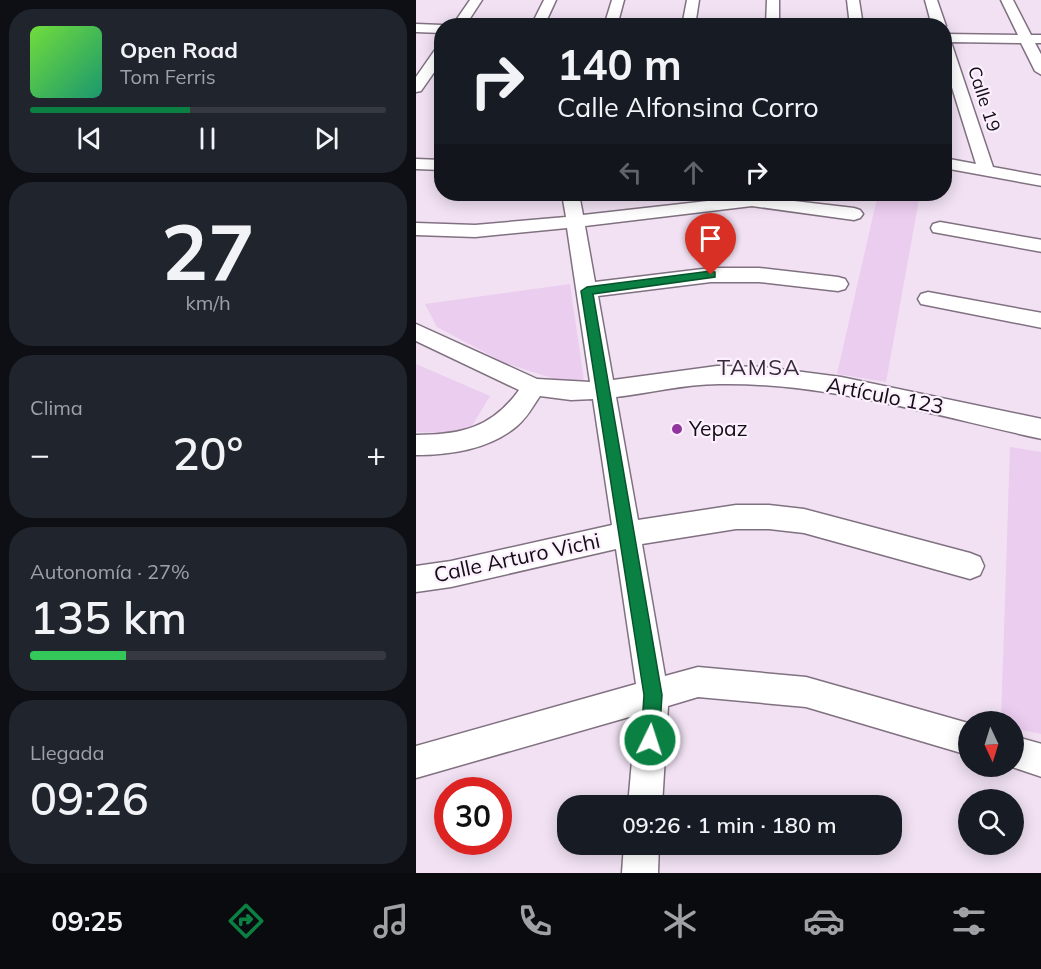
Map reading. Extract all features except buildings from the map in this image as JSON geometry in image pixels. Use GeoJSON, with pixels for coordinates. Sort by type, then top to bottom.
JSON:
{"type":"FeatureCollection","features":[{"type":"Feature","properties":{"kind":"street"},"geometry":{"type":"LineString","coordinates":[[464,18],[476,0]]}},
{"type":"Feature","properties":{"kind":"street"},"geometry":{"type":"LineString","coordinates":[[541,18],[550,0]]}},
{"type":"Feature","properties":{"kind":"street"},"geometry":{"type":"LineString","coordinates":[[612,18],[618,0]]}},
{"type":"Feature","properties":{"kind":"street"},"geometry":{"type":"LineString","coordinates":[[690,18],[693,0]]}},
{"type":"Feature","properties":{"kind":"street"},"geometry":{"type":"LineString","coordinates":[[772,18],[773,0]]}},
{"type":"Feature","properties":{"kind":"street"},"geometry":{"type":"LineString","coordinates":[[853,0],[856,18]]}},
{"type":"Feature","properties":{"kind":"street"},"geometry":{"type":"LineString","coordinates":[[931,0],[937,18]]}},
{"type":"Feature","properties":{"kind":"street"},"geometry":{"type":"LineString","coordinates":[[1007,0],[1042,71]]}},
{"type":"Feature","properties":{"kind":"street"},"geometry":{"type":"LineString","coordinates":[[416,28],[434,29]]}},
{"type":"Feature","properties":{"kind":"street"},"geometry":{"type":"LineString","coordinates":[[952,39],[1042,39]]}},
{"type":"Feature","properties":{"kind":"street"},"geometry":{"type":"LineString","coordinates":[[416,88],[434,62]]}},
{"type":"Feature","properties":{"kind":"street","name":"Calle 19"},"geometry":{"type":"LineString","coordinates":[[952,64],[986,170]]}},
{"type":"Feature","properties":{"kind":"street"},"geometry":{"type":"LineString","coordinates":[[416,164],[434,165]]}},
{"type":"Feature","properties":{"kind":"street"},"geometry":{"type":"LineString","coordinates":[[952,164],[1042,181]]}},
{"type":"Feature","properties":{"kind":"street"},"geometry":{"type":"LineString","coordinates":[[572,201],[653,695],[646,795]]}},
{"type":"Feature","properties":{"kind":"street"},"geometry":{"type":"LineString","coordinates":[[416,230],[474,231],[752,201],[854,214]]}},
{"type":"Feature","properties":{"kind":"street"},"geometry":{"type":"LineString","coordinates":[[940,228],[1042,246]]}},
{"type":"Feature","properties":{"kind":"street"},"geometry":{"type":"LineString","coordinates":[[587,291],[711,275],[759,275],[838,284]]}},
{"type":"Feature","properties":{"kind":"street"},"geometry":{"type":"LineString","coordinates":[[928,299],[1042,321]]}},
{"type":"Feature","properties":{"kind":"street","name":"Artículo 123"},"geometry":{"type":"LineString","coordinates":[[416,332],[534,387],[571,392],[718,375],[764,376],[841,386],[1042,429]]}},
{"type":"Feature","properties":{"kind":"street"},"geometry":{"type":"LineString","coordinates":[[416,445],[437,446],[479,437],[510,419],[534,387]]}},
{"type":"Feature","properties":{"kind":"street","name":"Calle Arturo Vichi"},"geometry":{"type":"LineString","coordinates":[[416,579],[451,574],[627,534],[736,517],[769,517],[804,521],[970,566]]}},
{"type":"Feature","properties":{"kind":"street"},"geometry":{"type":"LineString","coordinates":[[416,762],[698,682],[806,692],[958,736]]}},
{"type":"Feature","properties":{"kind":"street"},"geometry":{"type":"LineString","coordinates":[[1024,755],[1042,761]]}},
{"type":"Feature","properties":{"kind":"street"},"geometry":{"type":"LineString","coordinates":[[640,873],[641,855]]}},
{"type":"Feature","properties":{"kind":"shaded area"},"geometry":{"type":"Polygon","coordinates":[[[876,201],[919,201],[886,382],[837,374],[876,201]]]}},
{"type":"Feature","properties":{"kind":"shaded area"},"geometry":{"type":"Polygon","coordinates":[[[570,284],[584,381],[561,381],[505,363],[437,327],[425,304],[570,284]]]}},
{"type":"Feature","properties":{"kind":"shaded area"},"geometry":{"type":"Polygon","coordinates":[[[416,364],[490,396],[467,434],[416,432],[416,364]]]}},
{"type":"Feature","properties":{"kind":"shaded area"},"geometry":{"type":"Polygon","coordinates":[[[1010,447],[1041,452],[1041,734],[1024,730],[1024,711],[1001,711],[1010,447]]]}},
{"type":"Feature","properties":{"kind":"place","name":"Yepaz"},"geometry":{"type":"Point","coordinates":[677,429]}},
{"type":"Feature","properties":{"kind":"district","name":"TAMSA"},"geometry":{"type":"Point","coordinates":[759,367]}},
{"type":"Feature","properties":{"kind":"route"},"geometry":{"type":"LineString","coordinates":[[650,740],[653,695],[587,291],[711,275]]}}]}
